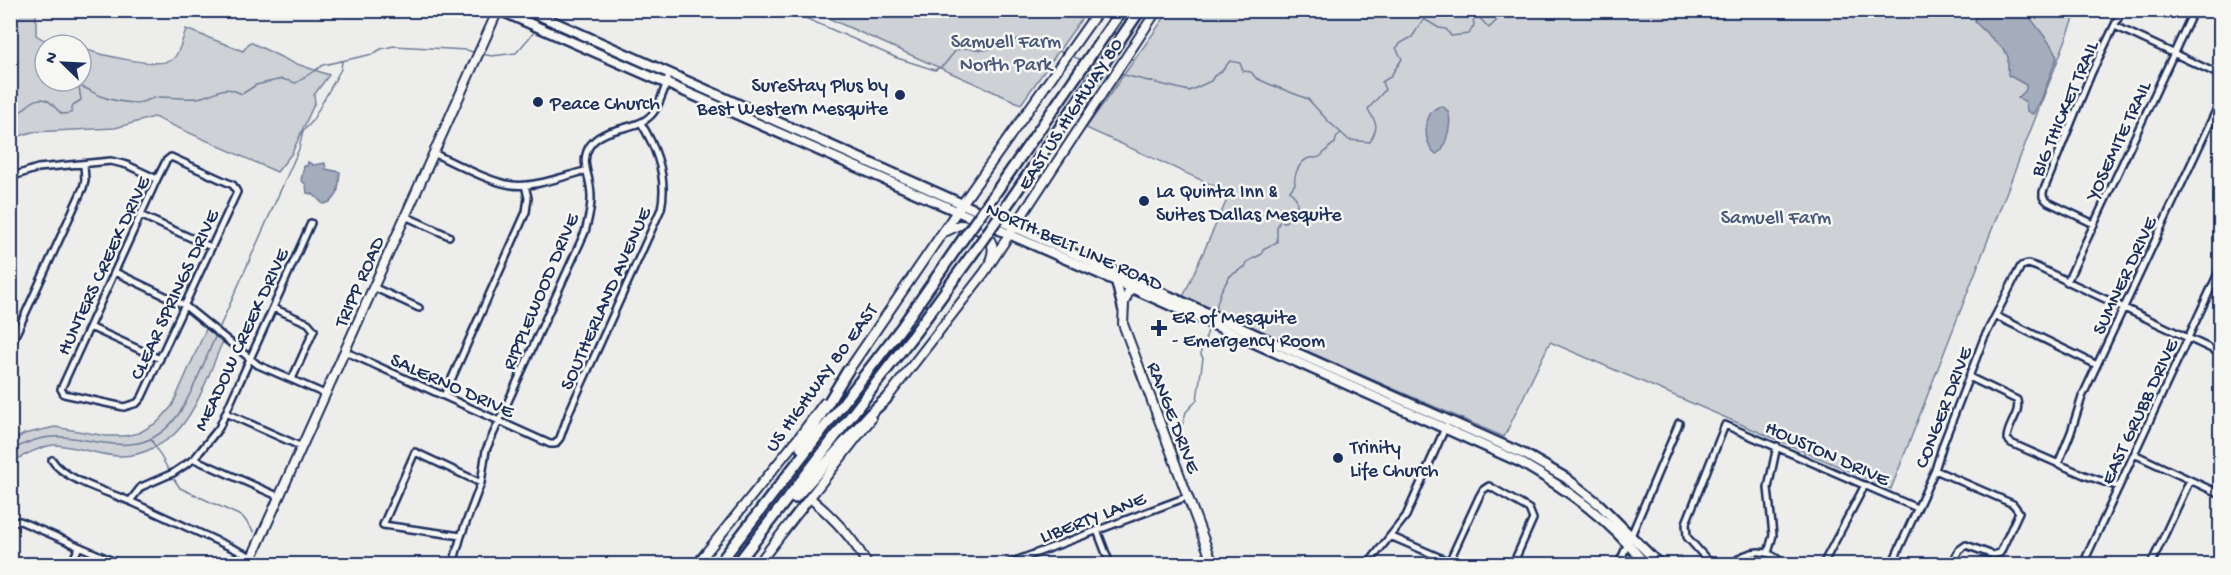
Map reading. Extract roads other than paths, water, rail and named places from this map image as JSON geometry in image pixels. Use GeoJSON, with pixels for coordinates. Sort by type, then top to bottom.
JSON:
{"type":"FeatureCollection","features":[{"type":"Feature","properties":{"kind":"highway"},"geometry":{"type":"LineString","coordinates":[[719,564],[901,328],[1122,10]]}},
{"type":"Feature","properties":{"kind":"highway"},"geometry":{"type":"LineString","coordinates":[[737,564],[914,334],[976,249],[1140,10]]}},
{"type":"Feature","properties":{"kind":"highway"},"geometry":{"type":"LineString","coordinates":[[785,476],[848,370]]}},
{"type":"Feature","properties":{"kind":"highway"},"geometry":{"type":"LineString","coordinates":[[767,525],[782,513],[886,399]]}},
{"type":"Feature","properties":{"kind":"main road","name":"TRIPP ROAD"},"geometry":{"type":"LineString","coordinates":[[250,561],[499,10]]}},
{"type":"Feature","properties":{"kind":"main road","name":"NORTH BELT LINE ROAD"},"geometry":{"type":"LineString","coordinates":[[499,10],[668,79],[751,109],[813,142]]}},
{"type":"Feature","properties":{"kind":"main road","name":"EAST US HIGHWAY 80"},"geometry":{"type":"LineString","coordinates":[[960,208],[1099,10]]}},
{"type":"Feature","properties":{"kind":"main road","name":"EAST US HIGHWAY 80"},"geometry":{"type":"LineString","coordinates":[[1013,231],[1156,10]]}},
{"type":"Feature","properties":{"kind":"main road","name":"NORTH BELT LINE ROAD"},"geometry":{"type":"LineString","coordinates":[[529,11],[746,117],[813,142],[1447,424],[1561,486],[1659,564]]}},
{"type":"Feature","properties":{"kind":"main road"},"geometry":{"type":"LineString","coordinates":[[746,117],[751,109]]}},
{"type":"Feature","properties":{"kind":"main road","name":"US HIGHWAY 80 EAST"},"geometry":{"type":"LineString","coordinates":[[697,564],[799,437],[960,208]]}},
{"type":"Feature","properties":{"kind":"main road"},"geometry":{"type":"LineString","coordinates":[[941,235],[956,225],[965,225],[989,237],[994,248],[984,273]]}},
{"type":"Feature","properties":{"kind":"main road"},"geometry":{"type":"LineString","coordinates":[[758,564],[984,273],[1013,231]]}},
{"type":"Feature","properties":{"kind":"main road","name":"NORTH BELT LINE ROAD"},"geometry":{"type":"LineString","coordinates":[[1077,259],[1116,281],[1132,284]]}},
{"type":"Feature","properties":{"kind":"main road"},"geometry":{"type":"LineString","coordinates":[[1116,281],[1123,309]]}},
{"type":"Feature","properties":{"kind":"main road","name":"RANGE DRIVE"},"geometry":{"type":"LineString","coordinates":[[1132,284],[1123,309],[1123,324],[1213,564]]}},
{"type":"Feature","properties":{"kind":"main road"},"geometry":{"type":"LineString","coordinates":[[810,498],[841,526],[867,564]]}},
{"type":"Feature","properties":{"kind":"main road","name":"NORTH BELT LINE ROAD"},"geometry":{"type":"LineString","coordinates":[[1629,539],[1645,564]]}},
{"type":"Feature","properties":{"kind":"street","name":"BIG THICKET TRAIL"},"geometry":{"type":"LineString","coordinates":[[2094,224],[2048,202],[2043,197],[2043,192],[2091,74],[2122,10]]}},
{"type":"Feature","properties":{"kind":"street","name":"YOSEMITE TRAIL"},"geometry":{"type":"LineString","coordinates":[[2067,282],[2194,10]]}},
{"type":"Feature","properties":{"kind":"street"},"geometry":{"type":"LineString","coordinates":[[2115,26],[2220,75]]}},
{"type":"Feature","properties":{"kind":"street"},"geometry":{"type":"LineString","coordinates":[[641,123],[652,114],[668,79]]}},
{"type":"Feature","properties":{"kind":"street","name":"SUMNER DRIVE"},"geometry":{"type":"LineString","coordinates":[[2058,464],[2082,397],[2220,102]]}},
{"type":"Feature","properties":{"kind":"street","name":"RIPPLEWOOD DRIVE"},"geometry":{"type":"LineString","coordinates":[[453,564],[481,483],[486,450],[585,232],[591,202],[590,186],[585,171],[585,157],[594,141],[606,133],[641,123]]}},
{"type":"Feature","properties":{"kind":"street","name":"SOUTHERLAND AVENUE"},"geometry":{"type":"LineString","coordinates":[[550,444],[555,444],[560,438],[570,410],[661,209],[663,182],[658,155],[641,123]]}},
{"type":"Feature","properties":{"kind":"street"},"geometry":{"type":"LineString","coordinates":[[433,153],[498,182],[512,185],[525,185],[585,171]]}},
{"type":"Feature","properties":{"kind":"street","name":"HUNTERS CREEK DRIVE"},"geometry":{"type":"LineString","coordinates":[[62,392],[157,179],[169,158],[233,185],[237,190]]}},
{"type":"Feature","properties":{"kind":"street"},"geometry":{"type":"LineString","coordinates":[[10,177],[38,168],[111,161],[127,165],[157,179]]}},
{"type":"Feature","properties":{"kind":"street"},"geometry":{"type":"LineString","coordinates":[[10,346],[83,188],[84,164]]}},
{"type":"Feature","properties":{"kind":"street"},"geometry":{"type":"LineString","coordinates":[[444,396],[526,212],[528,198],[525,185]]}},
{"type":"Feature","properties":{"kind":"street","name":"CLEAR SPRINGS DRIVE"},"geometry":{"type":"LineString","coordinates":[[62,392],[66,396],[131,407],[142,397],[237,190]]}},
{"type":"Feature","properties":{"kind":"street"},"geometry":{"type":"LineString","coordinates":[[141,215],[211,247]]}},
{"type":"Feature","properties":{"kind":"street"},"geometry":{"type":"LineString","coordinates":[[405,216],[449,236]]}},
{"type":"Feature","properties":{"kind":"street","name":"MEADOW CREEK DRIVE"},"geometry":{"type":"LineString","coordinates":[[130,501],[141,487],[173,473],[194,459],[210,442],[226,413],[311,223]]}},
{"type":"Feature","properties":{"kind":"street","name":"CONGER DRIVE"},"geometry":{"type":"LineString","coordinates":[[1892,564],[1935,470],[1942,444],[1984,338],[2018,269],[2024,264],[2037,267],[2067,282]]}},
{"type":"Feature","properties":{"kind":"street","name":"EAST GRUBB DRIVE"},"geometry":{"type":"LineString","coordinates":[[2083,564],[2220,269]]}},
{"type":"Feature","properties":{"kind":"street"},"geometry":{"type":"LineString","coordinates":[[115,272],[184,305],[266,369],[325,394]]}},
{"type":"Feature","properties":{"kind":"street"},"geometry":{"type":"LineString","coordinates":[[2067,282],[2220,353]]}},
{"type":"Feature","properties":{"kind":"street"},"geometry":{"type":"LineString","coordinates":[[373,287],[419,308]]}},
{"type":"Feature","properties":{"kind":"street"},"geometry":{"type":"LineString","coordinates":[[273,308],[308,323],[314,330],[292,379]]}},
{"type":"Feature","properties":{"kind":"street"},"geometry":{"type":"LineString","coordinates":[[1996,316],[2097,365]]}},
{"type":"Feature","properties":{"kind":"street"},"geometry":{"type":"LineString","coordinates":[[90,327],[160,359]]}},
{"type":"Feature","properties":{"kind":"street","name":"SALERNO DRIVE"},"geometry":{"type":"LineString","coordinates":[[344,351],[550,444]]}},
{"type":"Feature","properties":{"kind":"street"},"geometry":{"type":"LineString","coordinates":[[1969,377],[2017,400],[2018,409],[2007,435],[2011,443],[2119,487]]}},
{"type":"Feature","properties":{"kind":"street"},"geometry":{"type":"LineString","coordinates":[[226,413],[302,447]]}},
{"type":"Feature","properties":{"kind":"street"},"geometry":{"type":"LineString","coordinates":[[1619,564],[1679,423]]}},
{"type":"Feature","properties":{"kind":"street"},"geometry":{"type":"LineString","coordinates":[[1368,564],[1406,516],[1447,424]]}},
{"type":"Feature","properties":{"kind":"street","name":"HOUSTON DRIVE"},"geometry":{"type":"LineString","coordinates":[[1711,564],[1687,537],[1686,524],[1725,424],[1917,508]]}},
{"type":"Feature","properties":{"kind":"street"},"geometry":{"type":"LineString","coordinates":[[1768,553],[1773,536],[1768,488],[1777,446]]}},
{"type":"Feature","properties":{"kind":"street"},"geometry":{"type":"LineString","coordinates":[[461,536],[383,525],[415,452],[481,483]]}},
{"type":"Feature","properties":{"kind":"street"},"geometry":{"type":"LineString","coordinates":[[2134,454],[2220,494]]}},
{"type":"Feature","properties":{"kind":"street"},"geometry":{"type":"LineString","coordinates":[[194,459],[280,497]]}},
{"type":"Feature","properties":{"kind":"street"},"geometry":{"type":"LineString","coordinates":[[52,460],[56,467],[79,480],[130,501],[250,561],[264,564]]}},
{"type":"Feature","properties":{"kind":"street"},"geometry":{"type":"LineString","coordinates":[[1935,470],[2013,504],[2019,512],[2000,553],[1993,555],[1969,545],[1963,545],[1952,564]]}},
{"type":"Feature","properties":{"kind":"street"},"geometry":{"type":"LineString","coordinates":[[2151,564],[2190,480]]}},
{"type":"Feature","properties":{"kind":"street"},"geometry":{"type":"LineString","coordinates":[[1823,564],[1836,538],[1846,525],[1865,485]]}},
{"type":"Feature","properties":{"kind":"street"},"geometry":{"type":"LineString","coordinates":[[1390,536],[1452,563],[1479,497],[1489,486],[1529,509],[1533,519],[1513,564]]}},
{"type":"Feature","properties":{"kind":"street","name":"LIBERTY LANE"},"geometry":{"type":"LineString","coordinates":[[1007,564],[1187,497]]}},
{"type":"Feature","properties":{"kind":"street"},"geometry":{"type":"LineString","coordinates":[[10,523],[20,521],[120,564]]}},
{"type":"Feature","properties":{"kind":"street"},"geometry":{"type":"LineString","coordinates":[[1097,530],[1110,564]]}},
{"type":"Feature","properties":{"kind":"street"},"geometry":{"type":"LineString","coordinates":[[71,564],[79,547]]}},
{"type":"Feature","properties":{"kind":"street"},"geometry":{"type":"LineString","coordinates":[[1732,564],[1748,553],[1768,553],[1783,564]]}},
{"type":"Feature","properties":{"kind":"water"},"geometry":{"type":"Polygon","coordinates":[[[1976,11],[2025,11],[2055,50],[2057,57],[2040,103],[2033,114],[2027,111],[2026,102],[2018,98],[2026,90],[2026,85],[2008,75],[2008,57],[2005,51],[1975,22],[1976,11]]]}},
{"type":"Feature","properties":{"kind":"water"},"geometry":{"type":"Polygon","coordinates":[[[1441,106],[1449,113],[1450,119],[1442,150],[1436,154],[1428,143],[1426,128],[1430,114],[1441,106]]]}},
{"type":"Feature","properties":{"kind":"water"},"geometry":{"type":"Polygon","coordinates":[[[308,162],[313,165],[325,163],[326,169],[340,172],[336,196],[333,200],[323,204],[313,194],[307,193],[306,185],[301,180],[304,166],[307,166],[308,162]]]}},
{"type":"Feature","properties":{"kind":"waterway"},"geometry":{"type":"LineString","coordinates":[[787,10],[897,58],[935,70],[944,65],[956,50],[963,48],[985,50],[1019,39],[1036,39],[1065,54]]}},
{"type":"Feature","properties":{"kind":"waterway"},"geometry":{"type":"LineString","coordinates":[[1120,74],[1189,91],[1211,81],[1230,61],[1240,63],[1243,71],[1251,72],[1256,78],[1308,99],[1349,140],[1370,142],[1376,124],[1368,109],[1385,90],[1382,82],[1390,77],[1402,59],[1396,48],[1412,37],[1424,19],[1439,28],[1446,29],[1451,36],[1469,34],[1474,25],[1473,17],[1476,14],[1489,28],[1499,18],[1496,13],[1499,10]]}},
{"type":"Feature","properties":{"kind":"waterway"},"geometry":{"type":"LineString","coordinates":[[481,54],[492,56],[516,53],[536,30]]}},
{"type":"Feature","properties":{"kind":"waterway"},"geometry":{"type":"LineString","coordinates":[[10,118],[40,99],[52,104],[62,114],[71,113],[73,105],[81,100],[79,87],[118,101],[137,103],[160,97],[198,98],[226,89],[242,94],[256,85],[282,79],[296,83],[323,65],[373,54],[381,49],[394,46],[467,50],[476,53]]}},
{"type":"Feature","properties":{"kind":"waterway"},"geometry":{"type":"LineString","coordinates":[[1069,55],[1082,60]]}},
{"type":"Feature","properties":{"kind":"waterway"},"geometry":{"type":"LineString","coordinates":[[218,331],[299,149],[303,131],[311,123],[341,69],[342,61]]}},
{"type":"Feature","properties":{"kind":"waterway"},"geometry":{"type":"LineString","coordinates":[[1089,63],[1098,66]]}},
{"type":"Feature","properties":{"kind":"waterway"},"geometry":{"type":"LineString","coordinates":[[1215,310],[1221,291],[1230,276],[1246,266],[1247,262],[1262,254],[1263,249],[1277,242],[1277,227],[1280,221],[1285,222],[1291,218],[1292,211],[1298,210],[1296,198],[1290,191],[1295,184],[1299,167],[1307,159],[1321,156],[1335,143],[1337,136],[1341,133]]}},
{"type":"Feature","properties":{"kind":"waterway"},"geometry":{"type":"LineString","coordinates":[[1180,452],[1177,444],[1186,412],[1197,400],[1203,358],[1201,351],[1209,328]]}},
{"type":"Feature","properties":{"kind":"waterway"},"geometry":{"type":"LineString","coordinates":[[10,451],[29,442],[49,437],[110,444],[139,443],[152,438],[165,429],[183,407],[216,335]]}},
{"type":"Feature","properties":{"kind":"waterway"},"geometry":{"type":"LineString","coordinates":[[151,439],[168,469]]}},
{"type":"Feature","properties":{"kind":"waterway"},"geometry":{"type":"LineString","coordinates":[[174,479],[180,488],[243,517],[254,532]]}},
{"type":"Feature","properties":{"kind":"waterway"},"geometry":{"type":"LineString","coordinates":[[1219,558],[1221,564]]}},
{"type":"Feature","properties":{"kind":"place","name":"SureStay Plus by Best Western Mesquite"},"geometry":{"type":"Point","coordinates":[900,95]}},
{"type":"Feature","properties":{"kind":"place","name":"Peace Church"},"geometry":{"type":"Point","coordinates":[538,102]}},
{"type":"Feature","properties":{"kind":"place","name":"La Quinta Inn & Suites Dallas Mesquite"},"geometry":{"type":"Point","coordinates":[1144,201]}},
{"type":"Feature","properties":{"kind":"place","name":"ER of Mesquite - Emergency Room"},"geometry":{"type":"Point","coordinates":[1159,328]}},
{"type":"Feature","properties":{"kind":"place","name":"Trinity Life Church"},"geometry":{"type":"Point","coordinates":[1338,458]}},
{"type":"Feature","properties":{"kind":"park label","name":"Samuell Farm North Park"},"geometry":{"type":"Point","coordinates":[1006,52]}},
{"type":"Feature","properties":{"kind":"park label","name":"Samuell Farm"},"geometry":{"type":"Point","coordinates":[1776,216]}}]}
